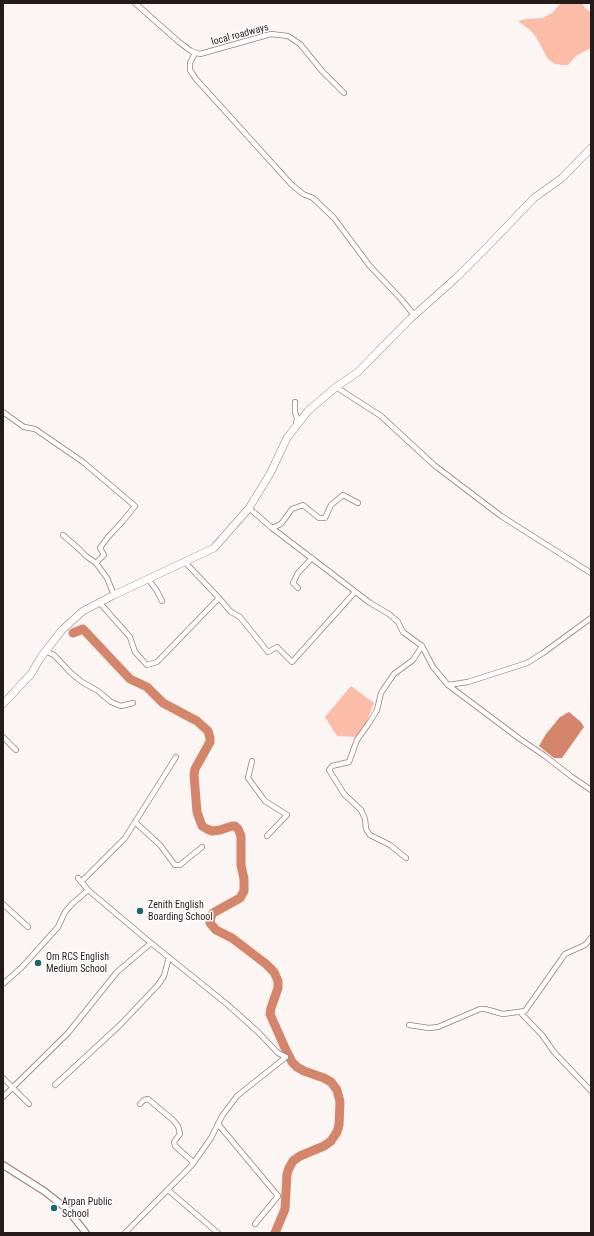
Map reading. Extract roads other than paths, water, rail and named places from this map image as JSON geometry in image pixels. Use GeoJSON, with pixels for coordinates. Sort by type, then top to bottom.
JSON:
{"type":"FeatureCollection","features":[{"type":"Feature","properties":{"kind":"main road"},"geometry":{"type":"LineString","coordinates":[[3,702],[31,674],[40,656],[46,651],[62,630],[82,611],[214,548],[248,508],[270,474],[287,438],[308,411],[336,386],[358,372],[414,316],[489,246],[534,198],[562,178],[591,148]]}},
{"type":"Feature","properties":{"kind":"street"},"geometry":{"type":"LineString","coordinates":[[135,3],[179,42],[195,53],[190,63],[190,70],[196,79],[292,184],[303,194],[313,198],[334,218],[369,265],[401,299],[414,316]]}},
{"type":"Feature","properties":{"kind":"street","name":"local roadways"},"geometry":{"type":"LineString","coordinates":[[195,53],[205,54],[271,34],[288,36],[300,44],[322,71],[344,93]]}},
{"type":"Feature","properties":{"kind":"street"},"geometry":{"type":"LineString","coordinates":[[336,386],[381,416],[434,465],[500,516],[591,573]]}},
{"type":"Feature","properties":{"kind":"street"},"geometry":{"type":"LineString","coordinates":[[295,402],[295,412],[297,418],[296,426]]}},
{"type":"Feature","properties":{"kind":"street"},"geometry":{"type":"LineString","coordinates":[[3,412],[24,427],[35,428],[83,462],[135,506],[100,548],[104,555],[96,563]]}},
{"type":"Feature","properties":{"kind":"street"},"geometry":{"type":"LineString","coordinates":[[272,528],[281,524],[292,509],[304,505],[319,518],[324,518],[331,505],[343,495],[358,504]]}},
{"type":"Feature","properties":{"kind":"street"},"geometry":{"type":"LineString","coordinates":[[248,508],[355,592],[389,614],[398,622],[403,632],[422,646],[433,667],[448,685],[591,790]]}},
{"type":"Feature","properties":{"kind":"street"},"geometry":{"type":"LineString","coordinates":[[63,535],[96,563],[107,578],[114,595]]}},
{"type":"Feature","properties":{"kind":"street"},"geometry":{"type":"LineString","coordinates":[[298,588],[292,583],[298,573],[312,558]]}},
{"type":"Feature","properties":{"kind":"street"},"geometry":{"type":"LineString","coordinates":[[185,562],[231,612],[240,617],[268,652],[277,647],[292,662],[355,592]]}},
{"type":"Feature","properties":{"kind":"street"},"geometry":{"type":"LineString","coordinates":[[148,579],[162,601]]}},
{"type":"Feature","properties":{"kind":"street"},"geometry":{"type":"LineString","coordinates":[[99,602],[130,637],[135,652],[147,665],[157,662],[219,598]]}},
{"type":"Feature","properties":{"kind":"street"},"geometry":{"type":"LineString","coordinates":[[448,685],[468,682],[527,662],[543,653],[591,618]]}},
{"type":"Feature","properties":{"kind":"street"},"geometry":{"type":"LineString","coordinates":[[406,858],[390,845],[370,835],[366,829],[365,819],[361,810],[344,794],[329,770],[332,766],[349,762],[357,740],[377,710],[381,693],[394,674],[413,660],[422,646]]}},
{"type":"Feature","properties":{"kind":"street"},"geometry":{"type":"LineString","coordinates":[[46,651],[54,655],[82,682],[98,691],[111,702],[121,706],[133,703]]}},
{"type":"Feature","properties":{"kind":"street"},"geometry":{"type":"LineString","coordinates":[[3,737],[16,750]]}},
{"type":"Feature","properties":{"kind":"street"},"geometry":{"type":"LineString","coordinates":[[125,1233],[192,1165],[211,1138],[222,1116],[237,1096],[286,1057],[278,1053],[258,1032],[228,1005],[151,943],[88,890],[79,880],[125,838],[176,757]]}},
{"type":"Feature","properties":{"kind":"street"},"geometry":{"type":"LineString","coordinates":[[252,761],[248,778],[265,801],[287,815],[267,836]]}},
{"type":"Feature","properties":{"kind":"street"},"geometry":{"type":"LineString","coordinates":[[135,822],[160,845],[176,865],[180,865],[202,847]]}},
{"type":"Feature","properties":{"kind":"street"},"geometry":{"type":"LineString","coordinates":[[3,984],[22,967],[58,927],[65,912],[88,890]]}},
{"type":"Feature","properties":{"kind":"street"},"geometry":{"type":"LineString","coordinates":[[3,904],[28,927]]}},
{"type":"Feature","properties":{"kind":"street"},"geometry":{"type":"LineString","coordinates":[[409,1025],[429,1028],[438,1027],[485,1009],[503,1014],[525,1011],[565,954],[585,945],[591,938]]}},
{"type":"Feature","properties":{"kind":"street"},"geometry":{"type":"LineString","coordinates":[[3,1097],[68,1033],[118,972],[151,943]]}},
{"type":"Feature","properties":{"kind":"street"},"geometry":{"type":"LineString","coordinates":[[55,1085],[119,1026],[158,985],[164,976],[169,957]]}},
{"type":"Feature","properties":{"kind":"street"},"geometry":{"type":"LineString","coordinates":[[520,1012],[542,1035],[554,1052],[591,1091]]}},
{"type":"Feature","properties":{"kind":"street"},"geometry":{"type":"LineString","coordinates":[[3,1078],[29,1104]]}},
{"type":"Feature","properties":{"kind":"street"},"geometry":{"type":"LineString","coordinates":[[140,1104],[144,1100],[148,1099],[173,1120],[178,1126],[180,1134],[174,1142],[176,1146],[193,1162],[192,1165]]}},
{"type":"Feature","properties":{"kind":"street"},"geometry":{"type":"LineString","coordinates":[[218,1124],[278,1196],[254,1224]]}},
{"type":"Feature","properties":{"kind":"street"},"geometry":{"type":"LineString","coordinates":[[3,1165],[44,1191],[67,1209],[86,1233]]}},
{"type":"Feature","properties":{"kind":"street"},"geometry":{"type":"LineString","coordinates":[[168,1190],[218,1233]]}},
{"type":"Feature","properties":{"kind":"waterway"},"geometry":{"type":"LineString","coordinates":[[73,633],[83,629],[130,679],[147,687],[163,703],[197,721],[208,731],[210,742],[195,769],[194,775],[197,812],[202,826],[207,829],[212,831],[232,826],[235,826],[238,829],[241,836],[241,865],[244,879],[244,891],[240,898],[213,913],[210,923],[216,930],[232,938],[274,972],[278,981],[278,988],[270,1014],[292,1062],[304,1071],[331,1082],[337,1090],[340,1102],[339,1125],[337,1132],[331,1141],[324,1146],[300,1156],[293,1161],[287,1174],[285,1209],[275,1233]]}},
{"type":"Feature","properties":{"kind":"place","name":"Zenith English Boarding School"},"geometry":{"type":"Point","coordinates":[140,911]}},
{"type":"Feature","properties":{"kind":"place","name":"Om RCS English Medium School"},"geometry":{"type":"Point","coordinates":[38,963]}},
{"type":"Feature","properties":{"kind":"place","name":"Arpan Public School"},"geometry":{"type":"Point","coordinates":[54,1208]}}]}
